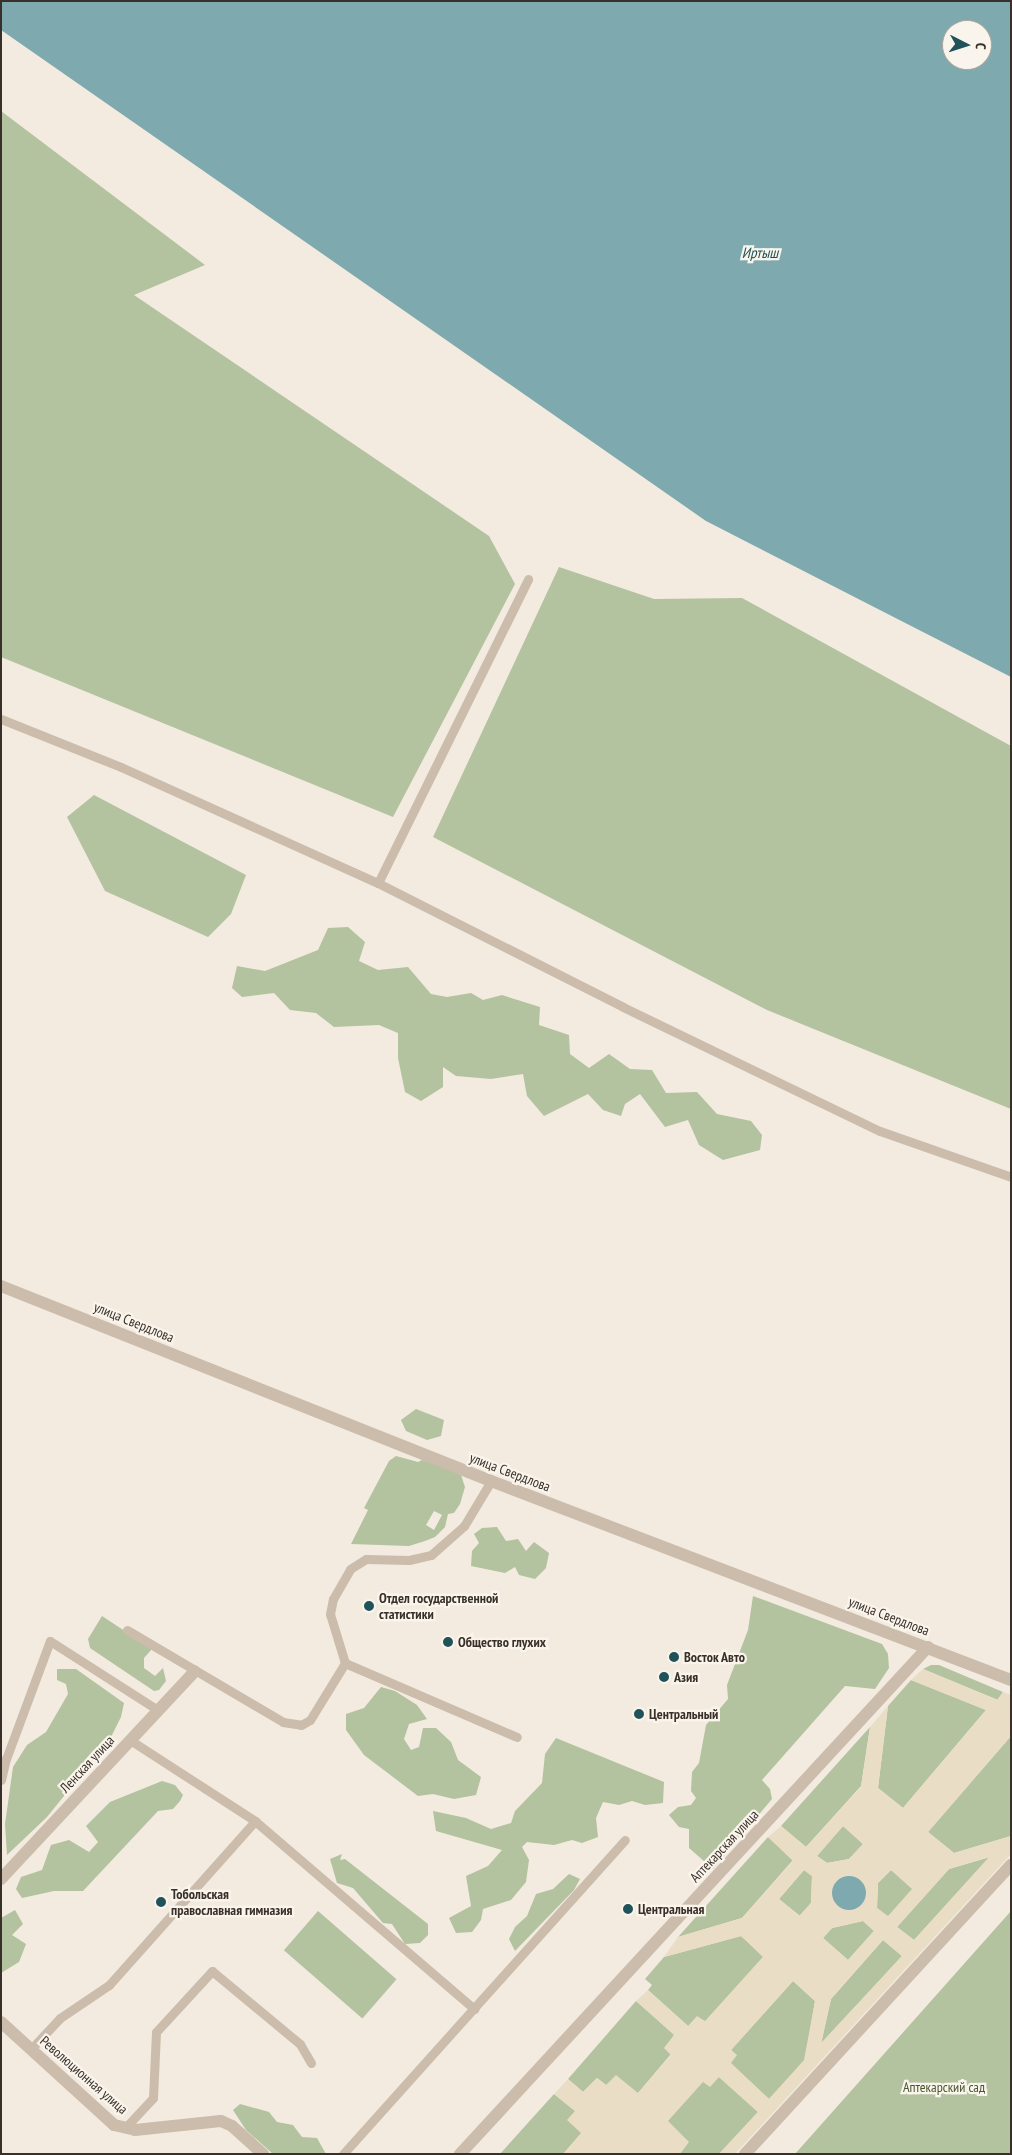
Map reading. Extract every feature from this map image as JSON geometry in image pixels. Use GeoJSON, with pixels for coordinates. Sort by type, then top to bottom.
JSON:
{"type":"FeatureCollection","features":[{"type":"Feature","properties":{"kind":"street","name":"улица Свердлова"},"geometry":{"type":"LineString","coordinates":[[1,1286],[490,1480],[1011,1680]]}},
{"type":"Feature","properties":{"kind":"street","name":"Аптекарская улица"},"geometry":{"type":"LineString","coordinates":[[460,2154],[928,1647]]}},
{"type":"Feature","properties":{"kind":"street","name":"Ленская улица"},"geometry":{"type":"LineString","coordinates":[[1,1879],[195,1671]]}},
{"type":"Feature","properties":{"kind":"street"},"geometry":{"type":"LineString","coordinates":[[745,2154],[1011,1865]]}},
{"type":"Feature","properties":{"kind":"street","name":"Революционная улица"},"geometry":{"type":"LineString","coordinates":[[1,2022],[114,2124],[125,2128],[220,2121],[232,2126],[263,2154]]}},
{"type":"Feature","properties":{"kind":"lane"},"geometry":{"type":"LineString","coordinates":[[378,883],[528,579]]}},
{"type":"Feature","properties":{"kind":"lane"},"geometry":{"type":"LineString","coordinates":[[1,719],[121,767],[378,883],[623,1007],[880,1131],[1011,1177]]}},
{"type":"Feature","properties":{"kind":"lane"},"geometry":{"type":"LineString","coordinates":[[127,1630],[282,1722],[301,1725],[310,1720],[345,1663],[330,1614],[333,1599],[350,1569],[366,1559],[409,1560],[431,1555],[464,1526],[475,1511],[490,1480]]}},
{"type":"Feature","properties":{"kind":"lane"},"geometry":{"type":"LineString","coordinates":[[1,1780],[6,1759],[50,1640],[158,1710]]}},
{"type":"Feature","properties":{"kind":"lane"},"geometry":{"type":"LineString","coordinates":[[345,1663],[517,1737]]}},
{"type":"Feature","properties":{"kind":"lane"},"geometry":{"type":"LineString","coordinates":[[130,1740],[255,1821],[474,2009]]}},
{"type":"Feature","properties":{"kind":"lane"},"geometry":{"type":"LineString","coordinates":[[31,2049],[60,2018],[108,1985],[255,1821]]}},
{"type":"Feature","properties":{"kind":"lane"},"geometry":{"type":"LineString","coordinates":[[343,2154],[625,1840]]}},
{"type":"Feature","properties":{"kind":"lane"},"geometry":{"type":"LineString","coordinates":[[125,2128],[153,2098],[156,2032],[212,1971],[300,2044],[311,2064]]}},
{"type":"Feature","properties":{"kind":"green space"},"geometry":{"type":"Polygon","coordinates":[[[1,111],[205,265],[134,295],[489,536],[515,584],[393,817],[1,657],[1,111]]]}},
{"type":"Feature","properties":{"kind":"green space"},"geometry":{"type":"Polygon","coordinates":[[[559,567],[654,599],[742,598],[1011,746],[1011,1109],[767,1010],[433,837],[559,567]]]}},
{"type":"Feature","properties":{"kind":"green space"},"geometry":{"type":"Polygon","coordinates":[[[94,795],[246,875],[231,914],[208,937],[105,891],[67,817],[94,795]]]}},
{"type":"Feature","properties":{"kind":"green space"},"geometry":{"type":"Polygon","coordinates":[[[348,927],[365,942],[359,961],[378,970],[408,967],[431,994],[447,997],[471,993],[483,1000],[502,995],[540,1007],[539,1025],[569,1035],[570,1054],[589,1068],[609,1054],[630,1069],[652,1070],[666,1093],[697,1092],[717,1114],[751,1121],[762,1135],[760,1150],[723,1160],[699,1145],[688,1120],[665,1127],[640,1094],[625,1104],[621,1116],[603,1110],[588,1094],[544,1116],[527,1096],[523,1074],[491,1079],[456,1076],[443,1067],[443,1087],[421,1101],[405,1092],[398,1058],[398,1033],[379,1025],[334,1027],[316,1013],[290,1010],[274,993],[242,997],[232,988],[237,966],[265,971],[318,950],[328,928],[348,927]]]}},
{"type":"Feature","properties":{"kind":"green space"},"geometry":{"type":"Polygon","coordinates":[[[416,1409],[444,1420],[441,1436],[427,1440],[406,1431],[401,1420],[416,1409]]]}},
{"type":"Feature","properties":{"kind":"green space"},"geometry":{"type":"Polygon","coordinates":[[[396,1456],[418,1462],[422,1460],[460,1472],[465,1487],[460,1504],[454,1513],[448,1514],[445,1527],[435,1537],[425,1541],[409,1546],[351,1544],[368,1510],[364,1508],[389,1461],[396,1456]],[[434,1511],[426,1525],[434,1530],[442,1515],[434,1511]]]}},
{"type":"Feature","properties":{"kind":"green space"},"geometry":{"type":"Polygon","coordinates":[[[497,1527],[506,1541],[518,1539],[526,1551],[534,1542],[549,1553],[546,1568],[535,1579],[519,1575],[515,1567],[505,1573],[471,1566],[472,1551],[479,1543],[474,1534],[482,1528],[497,1527]]]}},
{"type":"Feature","properties":{"kind":"green space"},"geometry":{"type":"Polygon","coordinates":[[[753,1596],[882,1644],[888,1654],[889,1668],[875,1689],[845,1686],[762,1780],[770,1789],[772,1799],[713,1869],[689,1848],[689,1829],[679,1827],[669,1815],[678,1807],[691,1805],[696,1798],[691,1791],[692,1772],[699,1763],[706,1725],[728,1699],[727,1685],[748,1630],[753,1596]]]}},
{"type":"Feature","properties":{"kind":"green space"},"geometry":{"type":"Polygon","coordinates":[[[102,1616],[152,1649],[144,1658],[144,1668],[155,1676],[163,1668],[166,1681],[159,1690],[154,1691],[90,1648],[88,1639],[102,1616]]]}},
{"type":"Feature","properties":{"kind":"green space"},"geometry":{"type":"Polygon","coordinates":[[[931,1665],[939,1665],[1003,1692],[998,1700],[923,1669],[931,1665]]]}},
{"type":"Feature","properties":{"kind":"green space"},"geometry":{"type":"Polygon","coordinates":[[[57,1669],[76,1669],[124,1703],[121,1717],[110,1739],[47,1817],[7,1855],[5,1824],[13,1767],[27,1745],[46,1732],[68,1694],[66,1684],[57,1680],[57,1669]]]}},
{"type":"Feature","properties":{"kind":"green space"},"geometry":{"type":"Polygon","coordinates":[[[911,1680],[986,1710],[903,1808],[878,1788],[888,1706],[911,1680]]]}},
{"type":"Feature","properties":{"kind":"green space"},"geometry":{"type":"Polygon","coordinates":[[[381,1687],[395,1691],[417,1705],[427,1719],[409,1724],[404,1739],[411,1750],[419,1747],[423,1728],[436,1728],[451,1742],[458,1760],[481,1777],[476,1795],[454,1799],[433,1794],[418,1796],[364,1755],[346,1730],[346,1714],[364,1708],[381,1687]]]}},
{"type":"Feature","properties":{"kind":"green space"},"geometry":{"type":"Polygon","coordinates":[[[870,1727],[861,1786],[806,1847],[781,1826],[870,1727]]]}},
{"type":"Feature","properties":{"kind":"green space"},"geometry":{"type":"Polygon","coordinates":[[[1011,1736],[1011,1836],[954,1853],[928,1832],[1011,1736]]]}},
{"type":"Feature","properties":{"kind":"green space"},"geometry":{"type":"Polygon","coordinates":[[[556,1738],[664,1782],[663,1803],[645,1805],[632,1801],[619,1805],[603,1802],[596,1818],[598,1837],[582,1843],[572,1840],[554,1845],[527,1842],[522,1847],[529,1860],[526,1882],[511,1900],[483,1909],[481,1920],[472,1932],[456,1933],[449,1918],[471,1906],[466,1876],[488,1866],[502,1850],[436,1831],[433,1811],[466,1818],[491,1829],[511,1823],[515,1811],[542,1783],[545,1754],[556,1738]]]}},
{"type":"Feature","properties":{"kind":"green space"},"geometry":{"type":"Polygon","coordinates":[[[162,1781],[175,1785],[183,1795],[180,1801],[173,1809],[158,1811],[83,1891],[54,1891],[22,1898],[16,1889],[21,1877],[42,1870],[51,1845],[69,1840],[89,1852],[98,1842],[86,1826],[110,1802],[162,1781]]]}},
{"type":"Feature","properties":{"kind":"green space"},"geometry":{"type":"Polygon","coordinates":[[[843,1826],[863,1844],[849,1859],[827,1863],[817,1856],[843,1826]]]}},
{"type":"Feature","properties":{"kind":"green space"},"geometry":{"type":"Polygon","coordinates":[[[768,1837],[793,1860],[742,1918],[678,1937],[768,1837]]]}},
{"type":"Feature","properties":{"kind":"green space"},"geometry":{"type":"Polygon","coordinates":[[[342,1854],[340,1860],[345,1859],[428,1924],[428,1935],[420,1943],[405,1944],[392,1924],[383,1923],[353,1888],[337,1883],[330,1859],[342,1854]]]}},
{"type":"Feature","properties":{"kind":"green space"},"geometry":{"type":"Polygon","coordinates":[[[990,1857],[914,1940],[897,1927],[949,1869],[990,1857]]]}},
{"type":"Feature","properties":{"kind":"green space"},"geometry":{"type":"Polygon","coordinates":[[[804,1870],[812,1876],[811,1903],[800,1916],[779,1899],[804,1870]]]}},
{"type":"Feature","properties":{"kind":"green space"},"geometry":{"type":"Polygon","coordinates":[[[891,1870],[913,1889],[888,1917],[877,1908],[878,1883],[891,1870]]]}},
{"type":"Feature","properties":{"kind":"green space"},"geometry":{"type":"Polygon","coordinates":[[[569,1874],[580,1879],[574,1890],[515,1951],[509,1939],[515,1927],[527,1916],[536,1894],[553,1889],[569,1874]]]}},
{"type":"Feature","properties":{"kind":"green space"},"geometry":{"type":"Polygon","coordinates":[[[15,1910],[23,1924],[12,1935],[26,1944],[19,1962],[1,1973],[1,1918],[15,1910]]]}},
{"type":"Feature","properties":{"kind":"green space"},"geometry":{"type":"Polygon","coordinates":[[[318,1911],[396,1979],[362,2018],[284,1950],[318,1911]]]}},
{"type":"Feature","properties":{"kind":"green space","name":"Аптекарский сад"},"geometry":{"type":"Polygon","coordinates":[[[1011,1911],[1011,2154],[795,2154],[1011,1911]]]}},
{"type":"Feature","properties":{"kind":"green space"},"geometry":{"type":"Polygon","coordinates":[[[863,1921],[874,1931],[848,1960],[823,1938],[832,1928],[863,1921]]]}},
{"type":"Feature","properties":{"kind":"green space"},"geometry":{"type":"Polygon","coordinates":[[[741,1936],[764,1956],[705,2022],[688,2026],[648,1990],[652,1985],[645,1979],[664,1957],[741,1936]]]}},
{"type":"Feature","properties":{"kind":"green space"},"geometry":{"type":"Polygon","coordinates":[[[883,1940],[902,1956],[821,2044],[831,1999],[883,1940]]]}},
{"type":"Feature","properties":{"kind":"green space"},"geometry":{"type":"Polygon","coordinates":[[[793,1981],[815,2001],[805,2060],[769,2099],[730,2063],[736,2055],[731,2050],[793,1981]]]}},
{"type":"Feature","properties":{"kind":"green space"},"geometry":{"type":"Polygon","coordinates":[[[636,2001],[674,2034],[671,2054],[638,2093],[606,2085],[597,2078],[583,2092],[568,2079],[636,2001]]]}},
{"type":"Feature","properties":{"kind":"green space"},"geometry":{"type":"Polygon","coordinates":[[[719,2077],[758,2112],[719,2154],[680,2154],[667,2121],[703,2081],[719,2077]]]}},
{"type":"Feature","properties":{"kind":"green space"},"geometry":{"type":"Polygon","coordinates":[[[554,2094],[575,2111],[582,2133],[563,2154],[500,2154],[554,2094]]]}},
{"type":"Feature","properties":{"kind":"green space"},"geometry":{"type":"Polygon","coordinates":[[[240,2104],[269,2112],[277,2122],[293,2125],[302,2137],[317,2138],[326,2154],[273,2154],[246,2130],[233,2110],[240,2104]]]}},
{"type":"Feature","properties":{"kind":"shaded area"},"geometry":{"type":"Polygon","coordinates":[[[923,1669],[997,1700],[1003,1692],[1011,1695],[1011,1736],[928,1832],[954,1853],[1011,1836],[1011,1854],[735,2154],[719,2154],[758,2112],[719,2077],[710,2087],[703,2082],[668,2121],[689,2142],[680,2154],[563,2154],[581,2133],[567,2120],[575,2111],[554,2094],[568,2079],[583,2092],[597,2078],[606,2085],[616,2075],[638,2093],[671,2055],[664,2048],[674,2035],[636,2001],[648,1990],[688,2026],[697,2016],[705,2021],[763,1957],[741,1936],[664,1957],[678,1937],[742,1918],[793,1861],[768,1837],[781,1826],[806,1847],[861,1787],[870,1727],[888,1706],[878,1788],[903,1808],[986,1710],[911,1680],[923,1669]],[[843,1826],[817,1856],[827,1863],[849,1859],[863,1844],[843,1826]],[[989,1857],[949,1869],[897,1927],[914,1940],[989,1857]],[[804,1870],[779,1899],[799,1916],[811,1903],[812,1876],[804,1870]],[[891,1870],[878,1883],[877,1908],[888,1916],[912,1889],[891,1870]],[[863,1921],[832,1928],[823,1938],[848,1960],[874,1931],[863,1921]],[[883,1940],[831,1999],[821,2043],[902,1956],[883,1940]],[[793,1981],[731,2050],[737,2055],[731,2063],[769,2099],[804,2060],[815,2001],[793,1981]]]}},
{"type":"Feature","properties":{"kind":"water","name":"Иртыш"},"geometry":{"type":"Polygon","coordinates":[[[1,1],[1011,1],[1011,677],[706,521],[1,30],[1,1]]]}},
{"type":"Feature","properties":{"kind":"water"},"geometry":{"type":"Polygon","coordinates":[[[849,1876],[861,1881],[866,1893],[861,1905],[849,1910],[837,1905],[832,1893],[837,1881],[849,1876]]]}},
{"type":"Feature","properties":{"kind":"place","name":"Отдел государственной статистики"},"geometry":{"type":"Point","coordinates":[369,1606]}},
{"type":"Feature","properties":{"kind":"place","name":"Общество глухих"},"geometry":{"type":"Point","coordinates":[448,1642]}},
{"type":"Feature","properties":{"kind":"place","name":"Восток Авто"},"geometry":{"type":"Point","coordinates":[674,1657]}},
{"type":"Feature","properties":{"kind":"place","name":"Азия"},"geometry":{"type":"Point","coordinates":[664,1677]}},
{"type":"Feature","properties":{"kind":"place","name":"Центральный"},"geometry":{"type":"Point","coordinates":[639,1714]}},
{"type":"Feature","properties":{"kind":"place","name":"Тобольская православная гимназия"},"geometry":{"type":"Point","coordinates":[161,1902]}},
{"type":"Feature","properties":{"kind":"place","name":"Центральная"},"geometry":{"type":"Point","coordinates":[628,1909]}}]}
